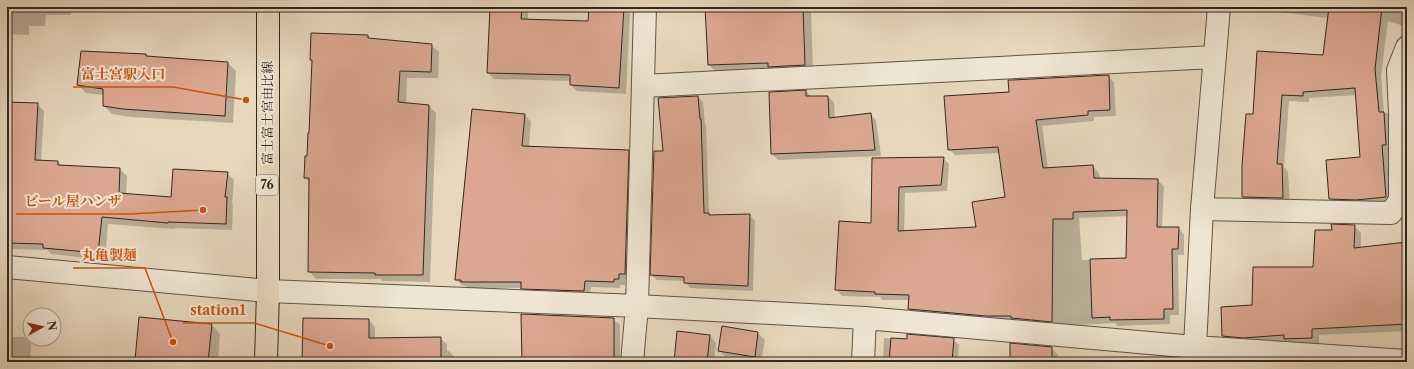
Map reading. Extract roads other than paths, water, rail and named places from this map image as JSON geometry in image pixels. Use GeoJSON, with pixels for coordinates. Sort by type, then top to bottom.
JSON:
{"type":"FeatureCollection","features":[{"type":"Feature","properties":{"kind":"main road","name":"富士富士宮由比線"},"geometry":{"type":"LineString","coordinates":[[266,362],[268,291],[268,7]]}},
{"type":"Feature","properties":{"kind":"street"},"geometry":{"type":"LineString","coordinates":[[632,362],[638,306],[645,7]]}},
{"type":"Feature","properties":{"kind":"street"},"geometry":{"type":"LineString","coordinates":[[1196,354],[1202,209],[1219,7]]}},
{"type":"Feature","properties":{"kind":"street"},"geometry":{"type":"LineString","coordinates":[[1202,209],[1392,214],[1400,200],[1404,114],[1398,70],[1407,47]]}},
{"type":"Feature","properties":{"kind":"street"},"geometry":{"type":"LineString","coordinates":[[643,86],[1214,57]]}},
{"type":"Feature","properties":{"kind":"street"},"geometry":{"type":"LineString","coordinates":[[7,267],[268,291],[638,306],[865,318],[1196,354],[1407,361]]}},
{"type":"Feature","properties":{"kind":"street"},"geometry":{"type":"LineString","coordinates":[[863,362],[865,318]]}},
{"type":"Feature","properties":{"kind":"place","name":"富士宮駅入口"},"geometry":{"type":"Point","coordinates":[246,100]}},
{"type":"Feature","properties":{"kind":"place","name":"ビール屋ハンザ"},"geometry":{"type":"Point","coordinates":[203,210]}},
{"type":"Feature","properties":{"kind":"place","name":"丸亀製麺"},"geometry":{"type":"Point","coordinates":[173,342]}},
{"type":"Feature","properties":{"kind":"place","name":"station1"},"geometry":{"type":"Point","coordinates":[330,346]}}]}
